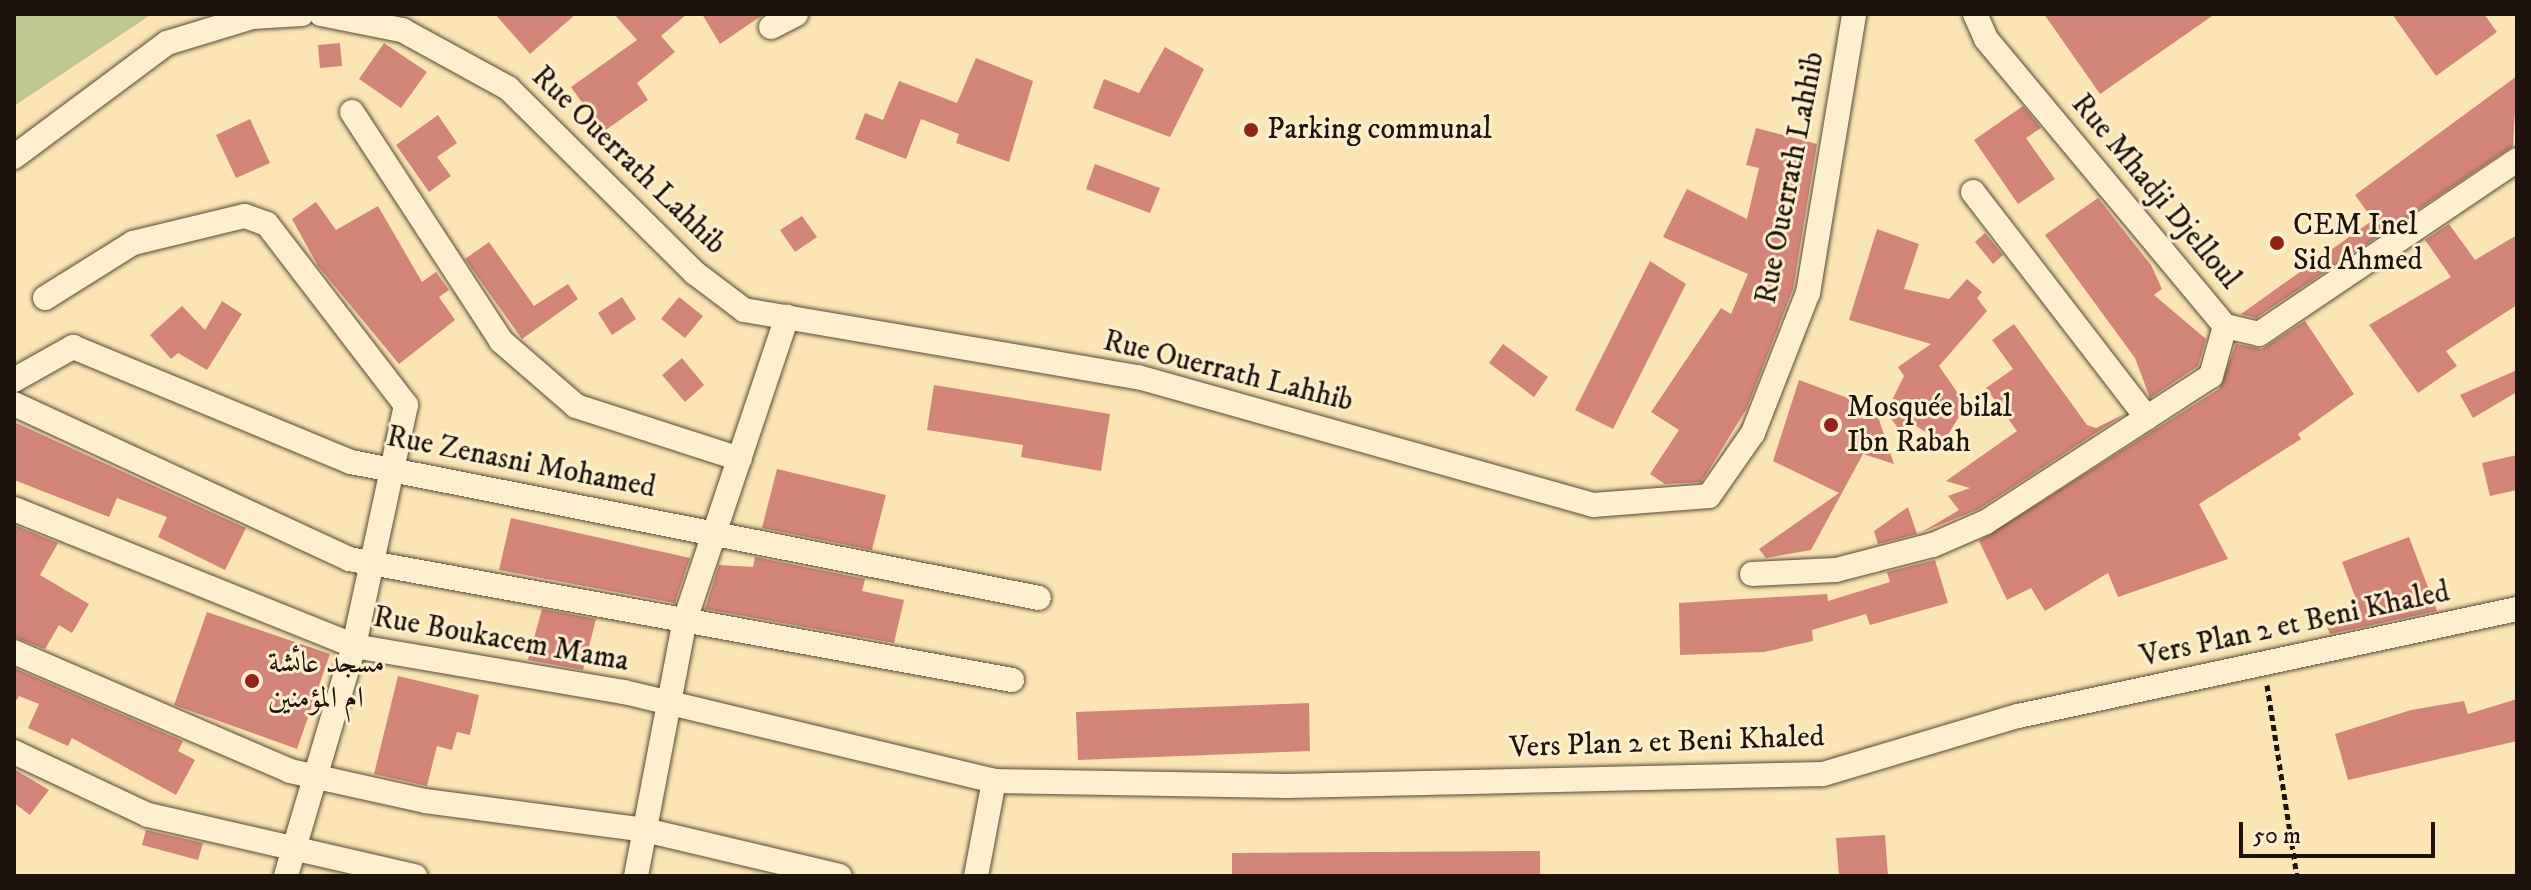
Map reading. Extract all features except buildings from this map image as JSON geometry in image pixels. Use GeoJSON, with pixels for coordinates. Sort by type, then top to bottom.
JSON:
{"type":"FeatureCollection","features":[{"type":"Feature","properties":{"kind":"street"},"geometry":{"type":"LineString","coordinates":[[14,157],[167,43],[252,17],[302,14]]}},
{"type":"Feature","properties":{"kind":"street","name":"Rue Ouerrath Lahhib"},"geometry":{"type":"LineString","coordinates":[[321,14],[402,30],[508,88],[695,273],[744,310],[1138,377],[1593,505],[1709,496],[1753,433],[1808,293],[1854,14]]}},
{"type":"Feature","properties":{"kind":"street"},"geometry":{"type":"LineString","coordinates":[[771,27],[796,14]]}},
{"type":"Feature","properties":{"kind":"street","name":"Rue Mhadji Djelloul"},"geometry":{"type":"LineString","coordinates":[[1975,14],[1986,39],[2225,326],[2259,334],[2517,160]]}},
{"type":"Feature","properties":{"kind":"street"},"geometry":{"type":"LineString","coordinates":[[352,112],[501,341],[576,406],[740,459]]}},
{"type":"Feature","properties":{"kind":"street"},"geometry":{"type":"LineString","coordinates":[[1973,192],[2147,418]]}},
{"type":"Feature","properties":{"kind":"street"},"geometry":{"type":"LineString","coordinates":[[45,298],[133,243],[245,216],[267,224],[406,405],[354,646],[312,776],[286,876]]}},
{"type":"Feature","properties":{"kind":"street"},"geometry":{"type":"LineString","coordinates":[[636,876],[664,704],[685,620],[787,317]]}},
{"type":"Feature","properties":{"kind":"street"},"geometry":{"type":"LineString","coordinates":[[1752,574],[1836,570],[1933,545],[1986,522],[2211,376],[2225,326]]}},
{"type":"Feature","properties":{"kind":"street","name":"Rue Zenasni Mohamed"},"geometry":{"type":"LineString","coordinates":[[14,380],[73,347],[351,462],[1039,598]]}},
{"type":"Feature","properties":{"kind":"street"},"geometry":{"type":"LineString","coordinates":[[14,404],[349,559],[1012,680]]}},
{"type":"Feature","properties":{"kind":"street","name":"Rue Boukacem Mama"},"geometry":{"type":"LineString","coordinates":[[14,509],[354,646],[664,704],[994,781]]}},
{"type":"Feature","properties":{"kind":"street","name":"Vers Plan 2 et Beni Khaled"},"geometry":{"type":"LineString","coordinates":[[994,781],[1287,786],[1823,774],[2018,716],[2264,668],[2517,609]]}},
{"type":"Feature","properties":{"kind":"street"},"geometry":{"type":"LineString","coordinates":[[14,652],[312,776],[425,801],[645,830],[840,876]]}},
{"type":"Feature","properties":{"kind":"street"},"geometry":{"type":"LineString","coordinates":[[14,752],[148,815],[415,876]]}},
{"type":"Feature","properties":{"kind":"street"},"geometry":{"type":"LineString","coordinates":[[976,876],[994,781]]}},
{"type":"Feature","properties":{"kind":"path"},"geometry":{"type":"LineString","coordinates":[[2264,668],[2297,876]]}},
{"type":"Feature","properties":{"kind":"green space"},"geometry":{"type":"Polygon","coordinates":[[[14,14],[152,14],[14,106],[14,14]]]}},
{"type":"Feature","properties":{"kind":"place","name":"Parking communal"},"geometry":{"type":"Point","coordinates":[1251,130]}},
{"type":"Feature","properties":{"kind":"place","name":"CEM Inel Sid Ahmed"},"geometry":{"type":"Point","coordinates":[2277,243]}},
{"type":"Feature","properties":{"kind":"place","name":"Mosquée bilal Ibn Rabah"},"geometry":{"type":"Point","coordinates":[1831,425]}},
{"type":"Feature","properties":{"kind":"place","name":"مسجد عائشة ام المؤمنين"},"geometry":{"type":"Point","coordinates":[252,681]}}]}
